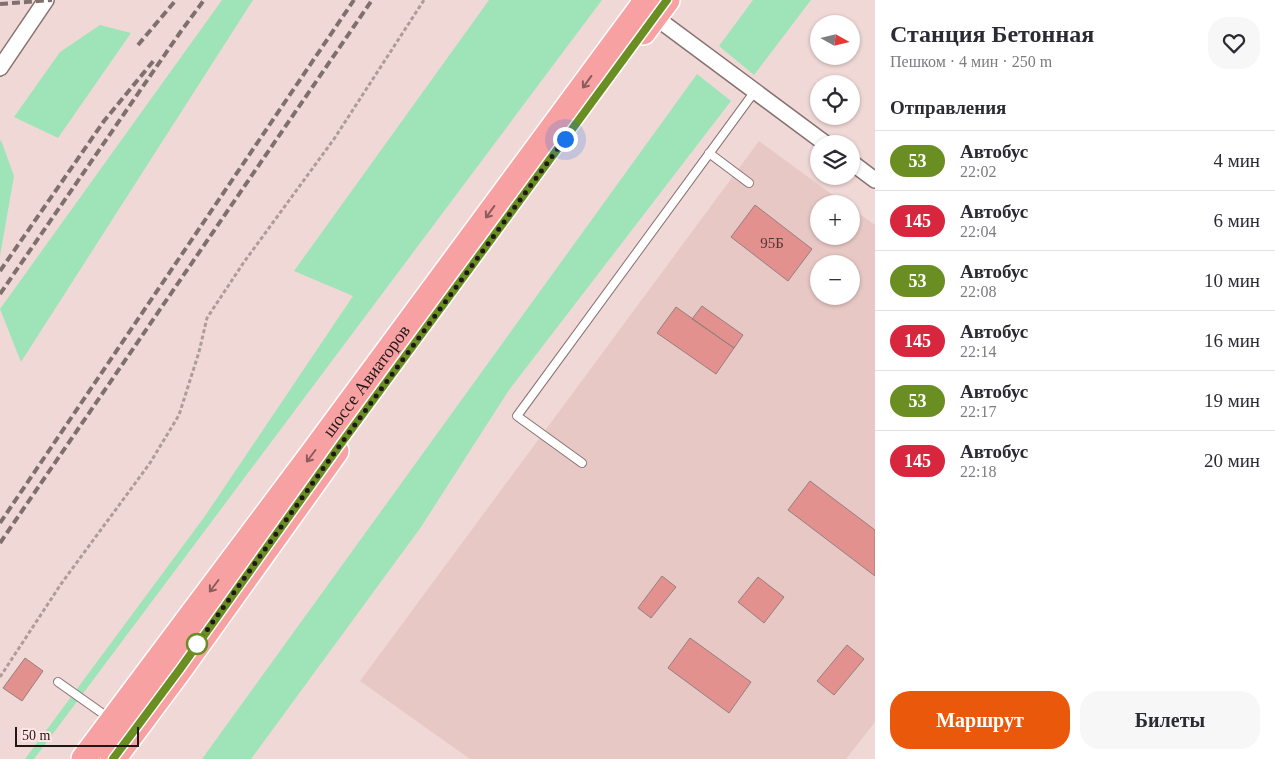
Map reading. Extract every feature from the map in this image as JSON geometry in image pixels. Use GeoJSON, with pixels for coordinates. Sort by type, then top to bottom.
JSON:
{"type":"FeatureCollection","features":[{"type":"Feature","properties":{"kind":"main road","name":"шоссе Авиаторов"},"geometry":{"type":"LineString","coordinates":[[84,759],[313,453],[656,5]]}},
{"type":"Feature","properties":{"kind":"main road","name":"шоссе Авиаторов"},"geometry":{"type":"LineString","coordinates":[[113,759],[656,5]]}},
{"type":"Feature","properties":{"kind":"street"},"geometry":{"type":"LineString","coordinates":[[0,68],[46,0]]}},
{"type":"Feature","properties":{"kind":"street"},"geometry":{"type":"LineString","coordinates":[[656,5],[755,91],[814,135]]}},
{"type":"Feature","properties":{"kind":"street"},"geometry":{"type":"LineString","coordinates":[[860,169],[875,180]]}},
{"type":"Feature","properties":{"kind":"lane"},"geometry":{"type":"LineString","coordinates":[[582,462],[517,416],[755,91]]}},
{"type":"Feature","properties":{"kind":"lane"},"geometry":{"type":"LineString","coordinates":[[709,153],[749,183]]}},
{"type":"Feature","properties":{"kind":"lane"},"geometry":{"type":"LineString","coordinates":[[58,682],[113,721]]}},
{"type":"Feature","properties":{"kind":"path"},"geometry":{"type":"LineString","coordinates":[[0,677],[61,584],[150,463],[179,415],[199,352],[207,318],[244,262],[334,139],[424,0]]}},
{"type":"Feature","properties":{"kind":"shaded area"},"geometry":{"type":"Polygon","coordinates":[[[759,141],[810,178],[810,185],[819,185],[833,195],[810,195],[810,245],[860,245],[860,214],[875,225],[875,722],[846,759],[470,759],[360,681],[759,141]]]}},
{"type":"Feature","properties":{"kind":"green space"},"geometry":{"type":"Polygon","coordinates":[[[222,0],[253,0],[21,362],[0,309],[222,0]]]}},
{"type":"Feature","properties":{"kind":"green space"},"geometry":{"type":"Polygon","coordinates":[[[489,0],[602,0],[34,759],[25,759],[205,516],[353,296],[294,271],[489,0]]]}},
{"type":"Feature","properties":{"kind":"green space"},"geometry":{"type":"Polygon","coordinates":[[[753,0],[811,0],[754,75],[719,46],[753,0]]]}},
{"type":"Feature","properties":{"kind":"green space"},"geometry":{"type":"Polygon","coordinates":[[[100,25],[131,33],[58,138],[14,117],[60,52],[100,25]]]}},
{"type":"Feature","properties":{"kind":"green space"},"geometry":{"type":"Polygon","coordinates":[[[697,74],[731,101],[509,390],[421,527],[251,759],[202,759],[697,74]]]}},
{"type":"Feature","properties":{"kind":"green space"},"geometry":{"type":"Polygon","coordinates":[[[1,140],[14,176],[0,256],[0,142],[1,140]]]}},
{"type":"Feature","properties":{"kind":"building"},"geometry":{"type":"Polygon","coordinates":[[[755,205],[812,249],[788,281],[731,237],[755,205]]]}},
{"type":"Feature","properties":{"kind":"building"},"geometry":{"type":"Polygon","coordinates":[[[702,306],[743,335],[734,348],[692,319],[702,306]]]}},
{"type":"Feature","properties":{"kind":"building"},"geometry":{"type":"Polygon","coordinates":[[[676,307],[734,348],[716,374],[657,333],[676,307]]]}},
{"type":"Feature","properties":{"kind":"building"},"geometry":{"type":"Polygon","coordinates":[[[810,481],[875,530],[875,576],[788,510],[810,481]]]}},
{"type":"Feature","properties":{"kind":"building"},"geometry":{"type":"Polygon","coordinates":[[[662,576],[676,587],[651,618],[638,608],[662,576]]]}},
{"type":"Feature","properties":{"kind":"building"},"geometry":{"type":"Polygon","coordinates":[[[758,577],[784,597],[764,623],[738,602],[758,577]]]}},
{"type":"Feature","properties":{"kind":"building"},"geometry":{"type":"Polygon","coordinates":[[[690,638],[751,682],[729,713],[668,668],[690,638]]]}},
{"type":"Feature","properties":{"kind":"building"},"geometry":{"type":"Polygon","coordinates":[[[847,645],[864,659],[834,695],[817,681],[847,645]]]}},
{"type":"Feature","properties":{"kind":"building"},"geometry":{"type":"Polygon","coordinates":[[[25,658],[43,671],[22,701],[3,688],[25,658]]]}},
{"type":"Feature","properties":{"kind":"railway"},"geometry":{"type":"LineString","coordinates":[[0,4],[52,0]]}},
{"type":"Feature","properties":{"kind":"railway"},"geometry":{"type":"LineString","coordinates":[[138,45],[176,0]]}},
{"type":"Feature","properties":{"kind":"railway"},"geometry":{"type":"LineString","coordinates":[[0,294],[204,0]]}},
{"type":"Feature","properties":{"kind":"railway"},"geometry":{"type":"LineString","coordinates":[[0,523],[354,0]]}},
{"type":"Feature","properties":{"kind":"railway"},"geometry":{"type":"LineString","coordinates":[[0,543],[372,0]]}},
{"type":"Feature","properties":{"kind":"railway"},"geometry":{"type":"LineString","coordinates":[[0,271],[104,121],[155,59]]}},
{"type":"Feature","properties":{"kind":"bus line","name":"53"},"geometry":{"type":"LineString","coordinates":[[113,759],[180,669],[340,445],[667,0]]}},
{"type":"Feature","properties":{"kind":"route"},"geometry":{"type":"LineString","coordinates":[[197,644],[340,445],[565,139]]}}]}
